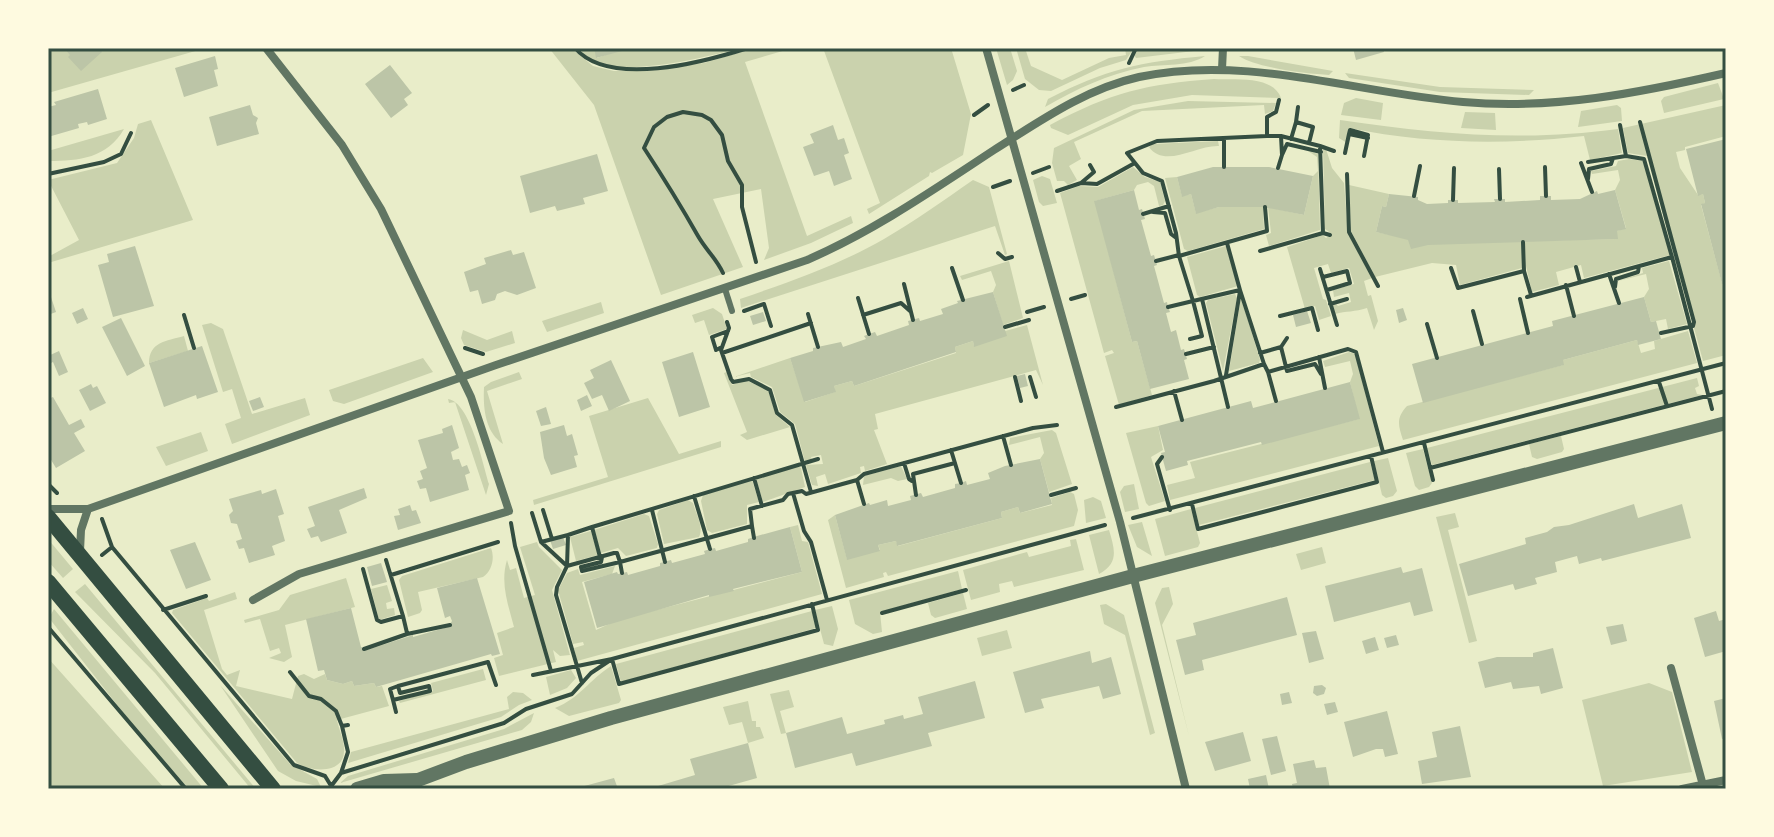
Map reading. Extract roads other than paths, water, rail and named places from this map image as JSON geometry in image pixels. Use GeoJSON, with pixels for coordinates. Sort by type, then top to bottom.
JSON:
{"type":"FeatureCollection","features":[{"type":"Feature","properties":{"kind":"main road"},"geometry":{"type":"LineString","coordinates":[[48,517],[273,789]]}},
{"type":"Feature","properties":{"kind":"main road"},"geometry":{"type":"LineString","coordinates":[[48,582],[221,789]]}},
{"type":"Feature","properties":{"kind":"street"},"geometry":{"type":"LineString","coordinates":[[253,600],[299,574],[509,511],[462,377],[363,176],[266,48]]}},
{"type":"Feature","properties":{"kind":"street"},"geometry":{"type":"LineString","coordinates":[[986,48],[1120,522],[1186,789]]}},
{"type":"Feature","properties":{"kind":"street"},"geometry":{"type":"LineString","coordinates":[[1222,69],[1223,48]]}},
{"type":"Feature","properties":{"kind":"street"},"geometry":{"type":"LineString","coordinates":[[48,509],[88,509],[821,253],[904,210],[1043,118],[1107,86],[1163,73],[1222,69],[1422,98],[1511,105],[1593,100],[1726,73]]}},
{"type":"Feature","properties":{"kind":"street"},"geometry":{"type":"LineString","coordinates":[[404,789],[418,780],[505,749],[611,718],[1133,576],[1721,424]]}},
{"type":"Feature","properties":{"kind":"street"},"geometry":{"type":"LineString","coordinates":[[84,561],[81,530],[88,509]]}},
{"type":"Feature","properties":{"kind":"street"},"geometry":{"type":"LineString","coordinates":[[1671,668],[1703,786]]}},
{"type":"Feature","properties":{"kind":"street"},"geometry":{"type":"LineString","coordinates":[[357,789],[384,781],[418,780]]}},
{"type":"Feature","properties":{"kind":"street"},"geometry":{"type":"LineString","coordinates":[[1682,789],[1726,780]]}},
{"type":"Feature","properties":{"kind":"lane"},"geometry":{"type":"LineString","coordinates":[[725,289],[733,313]]}}]}
